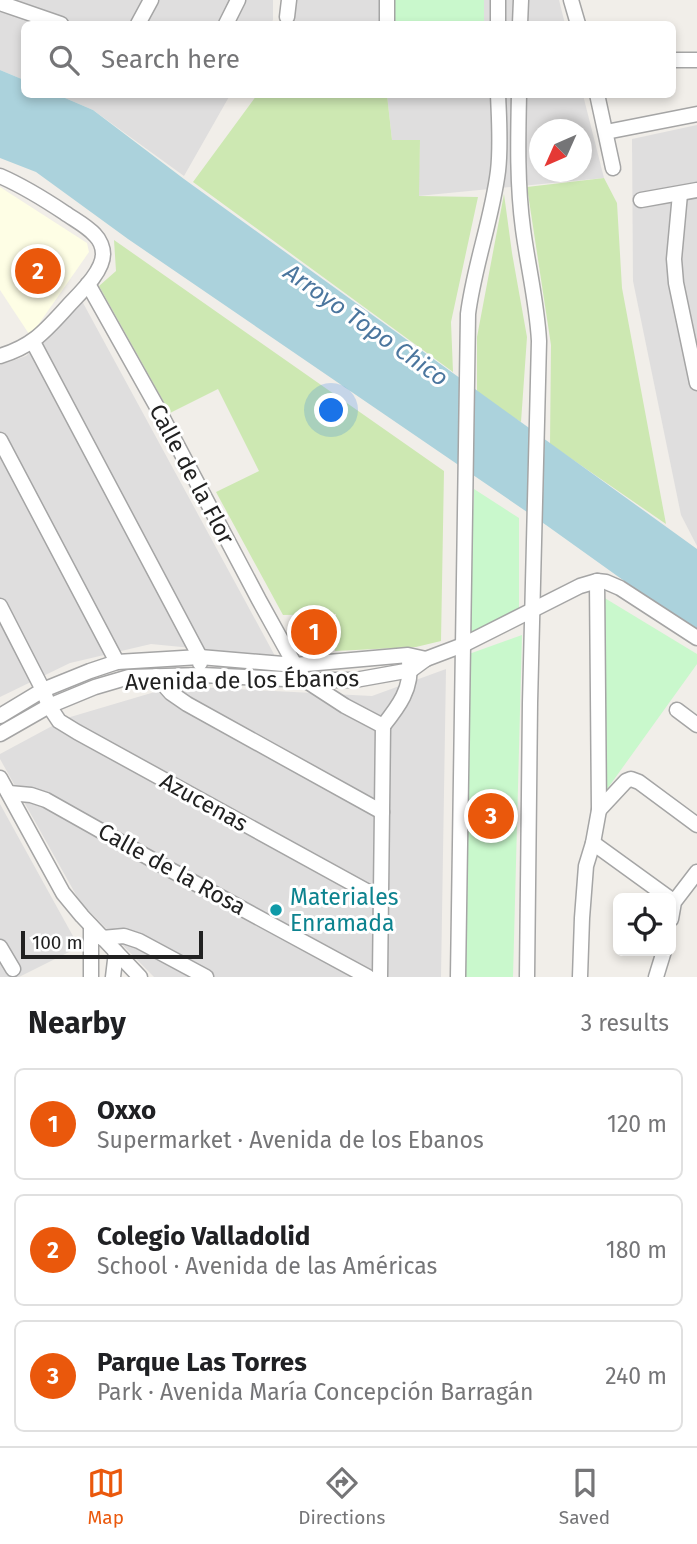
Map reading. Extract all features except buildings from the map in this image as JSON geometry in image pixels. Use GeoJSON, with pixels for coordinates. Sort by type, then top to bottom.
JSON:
{"type":"FeatureCollection","features":[{"type":"Feature","properties":{"kind":"street"},"geometry":{"type":"LineString","coordinates":[[140,21],[151,0]]}},
{"type":"Feature","properties":{"kind":"street"},"geometry":{"type":"LineString","coordinates":[[228,21],[238,0]]}},
{"type":"Feature","properties":{"kind":"street"},"geometry":{"type":"LineString","coordinates":[[287,17],[289,0]]}},
{"type":"Feature","properties":{"kind":"street"},"geometry":{"type":"LineString","coordinates":[[387,0],[387,21]]}},
{"type":"Feature","properties":{"kind":"street"},"geometry":{"type":"LineString","coordinates":[[498,0],[498,21]]}},
{"type":"Feature","properties":{"kind":"street"},"geometry":{"type":"LineString","coordinates":[[520,21],[521,0]]}},
{"type":"Feature","properties":{"kind":"street"},"geometry":{"type":"LineString","coordinates":[[571,0],[577,21]]}},
{"type":"Feature","properties":{"kind":"street"},"geometry":{"type":"LineString","coordinates":[[0,3],[52,21]]}},
{"type":"Feature","properties":{"kind":"street"},"geometry":{"type":"LineString","coordinates":[[676,60],[697,60]]}},
{"type":"Feature","properties":{"kind":"street"},"geometry":{"type":"LineString","coordinates":[[458,977],[468,314],[498,170],[498,98]]}},
{"type":"Feature","properties":{"kind":"street"},"geometry":{"type":"LineString","coordinates":[[519,98],[518,176],[523,231],[538,315],[527,977]]}},
{"type":"Feature","properties":{"kind":"street"},"geometry":{"type":"LineString","coordinates":[[598,98],[612,168]]}},
{"type":"Feature","properties":{"kind":"street"},"geometry":{"type":"LineString","coordinates":[[606,132],[697,114]]}},
{"type":"Feature","properties":{"kind":"street"},"geometry":{"type":"LineString","coordinates":[[0,176],[22,185],[83,225],[97,237],[103,255],[100,267],[88,284],[33,342],[0,356]]}},
{"type":"Feature","properties":{"kind":"street"},"geometry":{"type":"LineString","coordinates":[[641,201],[697,190]]}},
{"type":"Feature","properties":{"kind":"street"},"geometry":{"type":"LineString","coordinates":[[680,194],[674,259],[676,283],[697,383]]}},
{"type":"Feature","properties":{"kind":"street","name":"Calle de la Flor"},"geometry":{"type":"LineString","coordinates":[[88,284],[295,665]]}},
{"type":"Feature","properties":{"kind":"street"},"geometry":{"type":"LineString","coordinates":[[33,342],[200,657],[202,675]]}},
{"type":"Feature","properties":{"kind":"street"},"geometry":{"type":"LineString","coordinates":[[0,440],[117,662]]}},
{"type":"Feature","properties":{"kind":"street"},"geometry":{"type":"LineString","coordinates":[[580,977],[584,879],[599,810],[597,581]]}},
{"type":"Feature","properties":{"kind":"street"},"geometry":{"type":"LineString","coordinates":[[0,716],[43,690],[117,662],[200,657],[295,665],[410,663],[463,645],[580,586],[597,581],[620,587],[697,638]]}},
{"type":"Feature","properties":{"kind":"street","name":"Azucenas"},"geometry":{"type":"LineString","coordinates":[[0,606],[59,721],[381,899]]}},
{"type":"Feature","properties":{"kind":"street"},"geometry":{"type":"LineString","coordinates":[[380,977],[383,726],[407,692],[410,663]]}},
{"type":"Feature","properties":{"kind":"street","name":"Avenida de los Ébanos"},"geometry":{"type":"LineString","coordinates":[[0,734],[49,706],[128,677],[202,675],[355,680],[410,663]]}},
{"type":"Feature","properties":{"kind":"street"},"geometry":{"type":"LineString","coordinates":[[295,665],[305,680],[383,726]]}},
{"type":"Feature","properties":{"kind":"street"},"geometry":{"type":"LineString","coordinates":[[156,676],[171,693],[187,705],[382,812]]}},
{"type":"Feature","properties":{"kind":"street"},"geometry":{"type":"LineString","coordinates":[[677,710],[697,725]]}},
{"type":"Feature","properties":{"kind":"street"},"geometry":{"type":"LineString","coordinates":[[0,778],[63,893],[141,977]]}},
{"type":"Feature","properties":{"kind":"street"},"geometry":{"type":"LineString","coordinates":[[599,810],[625,781],[631,779],[639,782],[697,825]]}},
{"type":"Feature","properties":{"kind":"street","name":"Calle de la Rosa"},"geometry":{"type":"LineString","coordinates":[[9,793],[31,795],[46,800],[368,977]]}},
{"type":"Feature","properties":{"kind":"street"},"geometry":{"type":"LineString","coordinates":[[593,843],[661,893]]}},
{"type":"Feature","properties":{"kind":"street"},"geometry":{"type":"LineString","coordinates":[[676,895],[697,872]]}},
{"type":"Feature","properties":{"kind":"street"},"geometry":{"type":"LineString","coordinates":[[91,926],[91,977],[103,977]]}},
{"type":"Feature","properties":{"kind":"street"},"geometry":{"type":"LineString","coordinates":[[103,938],[124,936],[139,941],[206,977]]}},
{"type":"Feature","properties":{"kind":"street"},"geometry":{"type":"LineString","coordinates":[[0,947],[13,969]]}},
{"type":"Feature","properties":{"kind":"street"},"geometry":{"type":"LineString","coordinates":[[113,977],[116,952]]}},
{"type":"Feature","properties":{"kind":"street"},"geometry":{"type":"LineString","coordinates":[[656,977],[662,956]]}},
{"type":"Feature","properties":{"kind":"shaded area"},"geometry":{"type":"Polygon","coordinates":[[[0,0],[273,0],[272,21],[21,21],[21,79],[0,70],[0,0]]]}},
{"type":"Feature","properties":{"kind":"shaded area"},"geometry":{"type":"Polygon","coordinates":[[[294,0],[559,0],[564,21],[292,21],[294,0]]]}},
{"type":"Feature","properties":{"kind":"shaded area"},"geometry":{"type":"Polygon","coordinates":[[[65,98],[228,98],[184,176],[93,110],[65,98]]]}},
{"type":"Feature","properties":{"kind":"shaded area"},"geometry":{"type":"Polygon","coordinates":[[[387,98],[584,98],[589,119],[529,119],[529,182],[563,182],[418,196],[420,140],[392,140],[387,98]]]}},
{"type":"Feature","properties":{"kind":"shaded area"},"geometry":{"type":"Polygon","coordinates":[[[697,125],[697,546],[681,515],[633,281],[632,139],[697,125]]]}},
{"type":"Feature","properties":{"kind":"shaded area"},"geometry":{"type":"Polygon","coordinates":[[[592,131],[604,178],[592,179],[592,131]]]}},
{"type":"Feature","properties":{"kind":"shaded area"},"geometry":{"type":"Polygon","coordinates":[[[0,187],[87,243],[89,252],[36,328],[29,334],[0,290],[0,187]]]}},
{"type":"Feature","properties":{"kind":"shaded area"},"geometry":{"type":"Polygon","coordinates":[[[82,301],[275,656],[151,644],[70,663],[0,697],[0,365],[26,356],[82,301]]]}},
{"type":"Feature","properties":{"kind":"shaded area"},"geometry":{"type":"Polygon","coordinates":[[[446,669],[441,977],[154,977],[80,902],[0,759],[0,754],[67,718],[175,686],[372,696],[446,669]]]}},
{"type":"Feature","properties":{"kind":"shaded area"},"geometry":{"type":"Polygon","coordinates":[[[0,804],[79,947],[19,977],[0,977],[0,804]]]}},
{"type":"Feature","properties":{"kind":"green space"},"geometry":{"type":"Polygon","coordinates":[[[393,0],[484,0],[484,21],[393,21],[393,0]]]}},
{"type":"Feature","properties":{"kind":"green space"},"geometry":{"type":"Polygon","coordinates":[[[255,98],[387,98],[392,140],[420,140],[419,196],[478,197],[451,322],[453,372],[193,182],[255,98]]]}},
{"type":"Feature","properties":{"kind":"green space"},"geometry":{"type":"Polygon","coordinates":[[[604,178],[617,203],[622,288],[666,524],[550,444],[551,345],[527,187],[592,182],[592,179],[604,178]]]}},
{"type":"Feature","properties":{"kind":"green space"},"geometry":{"type":"Polygon","coordinates":[[[504,194],[527,337],[521,422],[477,396],[477,337],[504,194]]]}},
{"type":"Feature","properties":{"kind":"green space"},"geometry":{"type":"Polygon","coordinates":[[[114,240],[444,471],[441,641],[416,647],[335,651],[336,614],[283,615],[216,492],[259,471],[218,389],[170,413],[99,286],[116,271],[114,240]]]}},
{"type":"Feature","properties":{"kind":"green space"},"geometry":{"type":"Polygon","coordinates":[[[474,489],[519,518],[519,610],[468,636],[474,489]]]}},
{"type":"Feature","properties":{"kind":"green space"},"geometry":{"type":"Polygon","coordinates":[[[603,597],[697,654],[697,664],[605,792],[603,597]]]}},
{"type":"Feature","properties":{"kind":"green space"},"geometry":{"type":"Polygon","coordinates":[[[522,635],[513,977],[461,977],[469,654],[522,635]]]}},
{"type":"Feature","properties":{"kind":"water","name":"Arroyo Topo Chico"},"geometry":{"type":"Polygon","coordinates":[[[0,70],[21,79],[21,98],[65,98],[93,110],[184,179],[697,549],[697,633],[546,525],[128,239],[36,172],[0,158],[0,70]]]}},
{"type":"Feature","properties":{"kind":"place","name":"Colegio Valladolid"},"geometry":{"type":"Point","coordinates":[38,271]}},
{"type":"Feature","properties":{"kind":"place","name":"Oxxo"},"geometry":{"type":"Point","coordinates":[314,632]}},
{"type":"Feature","properties":{"kind":"place","name":"Parque Las Torres"},"geometry":{"type":"Point","coordinates":[491,816]}},
{"type":"Feature","properties":{"kind":"place","name":"Materiales Enramada"},"geometry":{"type":"Point","coordinates":[276,910]}}]}
